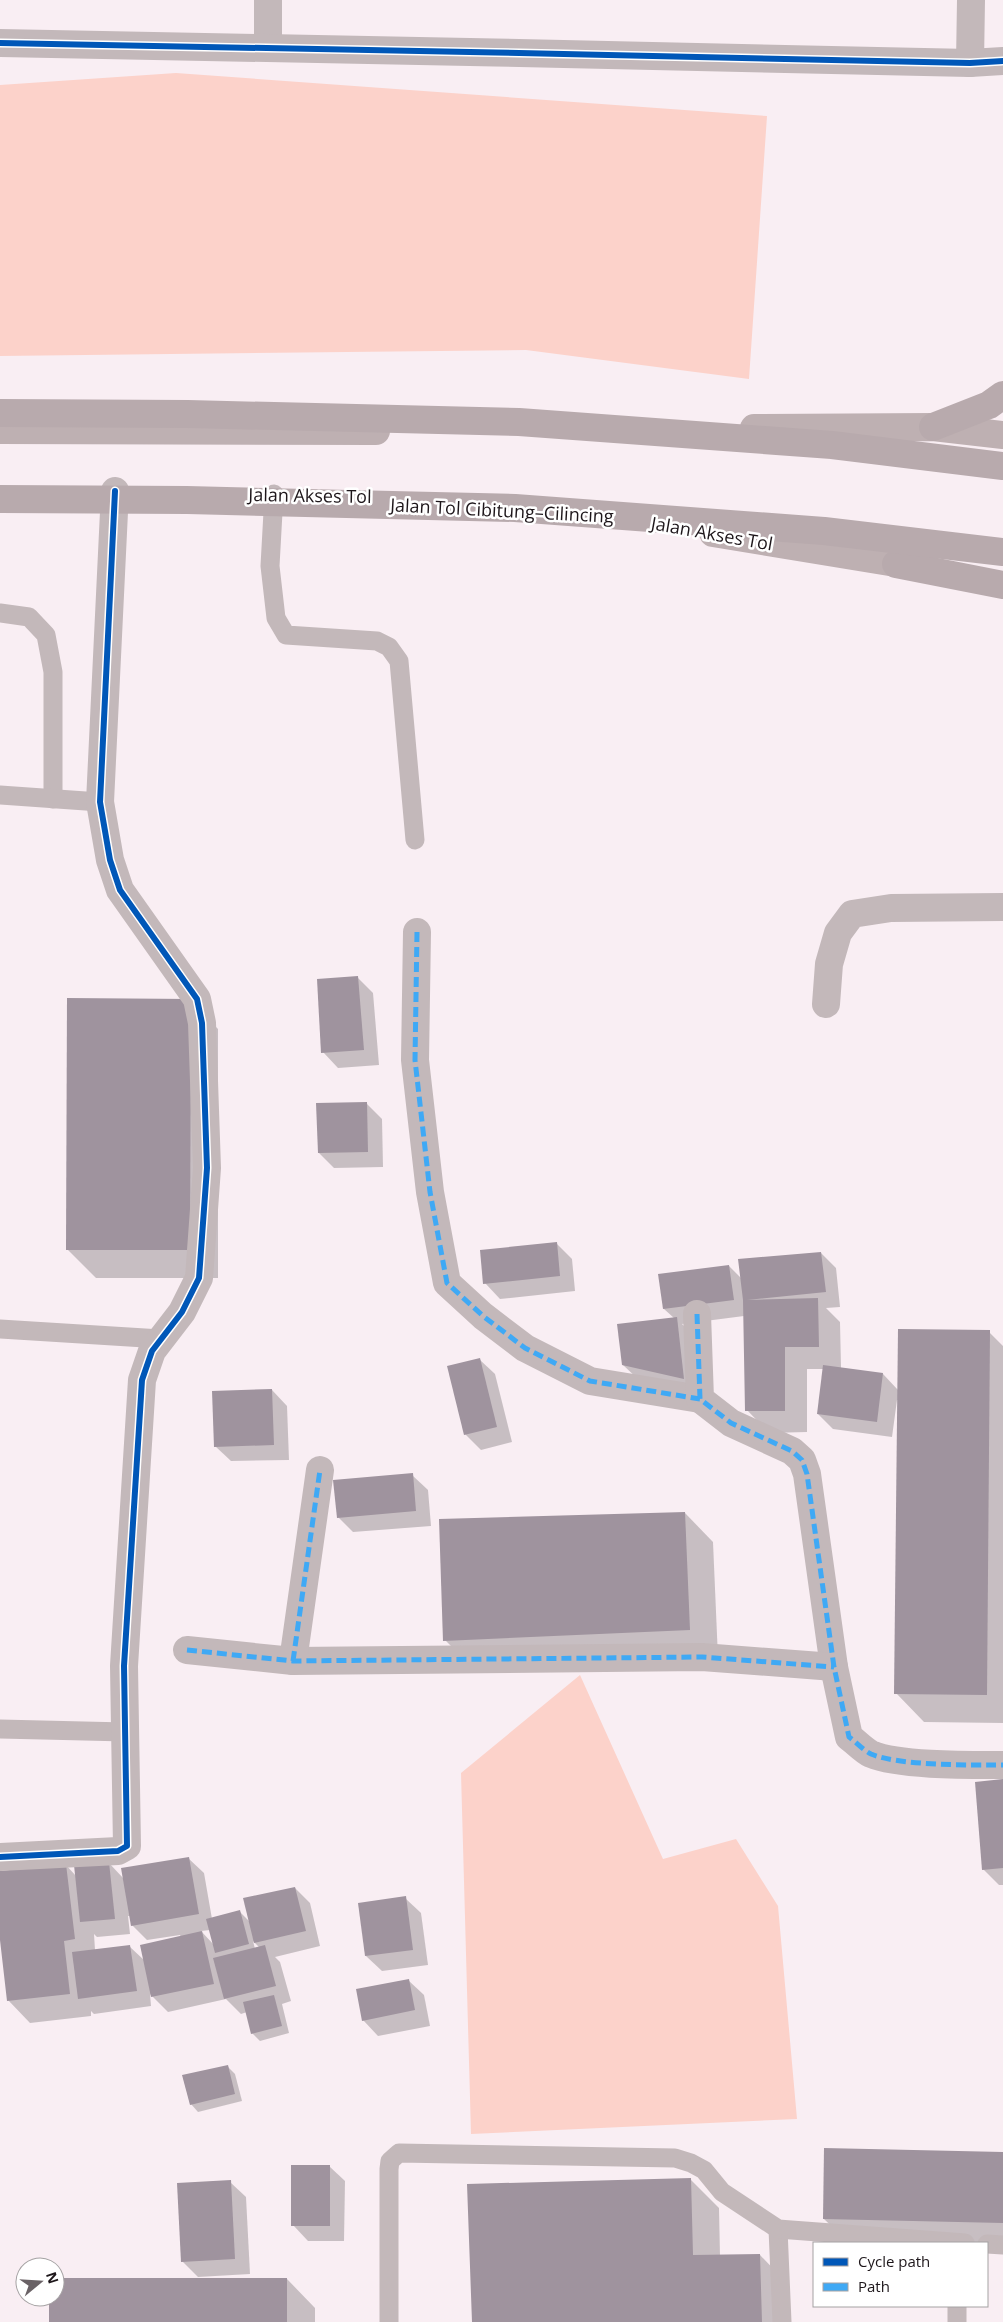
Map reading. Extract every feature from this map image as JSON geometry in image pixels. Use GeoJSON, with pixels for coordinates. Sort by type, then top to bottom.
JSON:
{"type":"FeatureCollection","features":[{"type":"Feature","properties":{"kind":"highway"},"geometry":{"type":"LineString","coordinates":[[933,427],[989,405],[1003,394]]}},
{"type":"Feature","properties":{"kind":"highway"},"geometry":{"type":"LineString","coordinates":[[0,413],[188,414],[519,422],[832,445],[1003,466]]}},
{"type":"Feature","properties":{"kind":"highway","name":"Jalan Tol Cibitung–Cilincing"},"geometry":{"type":"LineString","coordinates":[[0,499],[187,500],[515,508],[824,531],[1003,552]]}},
{"type":"Feature","properties":{"kind":"highway"},"geometry":{"type":"LineString","coordinates":[[896,564],[1003,585]]}},
{"type":"Feature","properties":{"kind":"main road"},"geometry":{"type":"LineString","coordinates":[[0,430],[272,432],[933,427],[1003,435]]}},
{"type":"Feature","properties":{"kind":"main road","name":"Jalan Akses Tol"},"geometry":{"type":"LineString","coordinates":[[0,490],[516,500],[896,564],[1003,579]]}},
{"type":"Feature","properties":{"kind":"street"},"geometry":{"type":"LineString","coordinates":[[268,0],[268,47]]}},
{"type":"Feature","properties":{"kind":"street"},"geometry":{"type":"LineString","coordinates":[[970,63],[971,0]]}},
{"type":"Feature","properties":{"kind":"street"},"geometry":{"type":"LineString","coordinates":[[0,43],[268,47],[623,57],[970,63],[1003,61]]}},
{"type":"Feature","properties":{"kind":"street"},"geometry":{"type":"LineString","coordinates":[[0,1857],[118,1851],[125,1848],[127,1844],[124,1666],[142,1380],[152,1351],[182,1312],[199,1278],[207,1168],[202,1023],[197,999],[120,890],[110,860],[100,802],[115,491]]}},
{"type":"Feature","properties":{"kind":"street"},"geometry":{"type":"LineString","coordinates":[[826,1004],[829,964],[838,933],[852,914],[891,908],[1003,907]]}},
{"type":"Feature","properties":{"kind":"street"},"geometry":{"type":"LineString","coordinates":[[417,932],[415,1060],[430,1192],[447,1282],[482,1316],[525,1348],[590,1381],[700,1399],[731,1423],[792,1452],[802,1460],[807,1474],[834,1667],[849,1737],[870,1754],[895,1760],[968,1765],[1003,1765]]}},
{"type":"Feature","properties":{"kind":"street"},"geometry":{"type":"LineString","coordinates":[[697,1314],[700,1399]]}},
{"type":"Feature","properties":{"kind":"street"},"geometry":{"type":"LineString","coordinates":[[293,1661],[320,1470]]}},
{"type":"Feature","properties":{"kind":"street"},"geometry":{"type":"LineString","coordinates":[[187,1650],[293,1661],[702,1657],[834,1667]]}},
{"type":"Feature","properties":{"kind":"lane"},"geometry":{"type":"LineString","coordinates":[[274,494],[270,566],[276,618],[286,636],[377,640],[388,647],[399,661],[415,840]]}},
{"type":"Feature","properties":{"kind":"lane"},"geometry":{"type":"LineString","coordinates":[[0,613],[29,616],[46,635],[53,672],[53,799]]}},
{"type":"Feature","properties":{"kind":"lane"},"geometry":{"type":"LineString","coordinates":[[0,795],[100,802]]}},
{"type":"Feature","properties":{"kind":"lane"},"geometry":{"type":"LineString","coordinates":[[0,1329],[161,1339]]}},
{"type":"Feature","properties":{"kind":"lane"},"geometry":{"type":"LineString","coordinates":[[0,1729],[126,1732]]}},
{"type":"Feature","properties":{"kind":"lane"},"geometry":{"type":"LineString","coordinates":[[388,2322],[389,2169],[390,2161],[399,2153],[675,2158],[704,2170],[722,2192],[778,2229],[945,2242]]}},
{"type":"Feature","properties":{"kind":"lane"},"geometry":{"type":"LineString","coordinates":[[778,2229],[782,2322]]}},
{"type":"Feature","properties":{"kind":"lane"},"geometry":{"type":"LineString","coordinates":[[988,2244],[1003,2245]]}},
{"type":"Feature","properties":{"kind":"lane"},"geometry":{"type":"LineString","coordinates":[[957,2307],[957,2322]]}},
{"type":"Feature","properties":{"kind":"shaded area"},"geometry":{"type":"Polygon","coordinates":[[[176,73],[767,116],[749,379],[526,350],[0,356],[0,85],[176,73]]]}},
{"type":"Feature","properties":{"kind":"shaded area"},"geometry":{"type":"Polygon","coordinates":[[[580,1675],[663,1859],[736,1839],[778,1906],[797,2119],[471,2134],[461,1773],[580,1675]]]}},
{"type":"Feature","properties":{"kind":"building"},"geometry":{"type":"Polygon","coordinates":[[[358,976],[364,1050],[321,1053],[317,979],[358,976]]]}},
{"type":"Feature","properties":{"kind":"building"},"geometry":{"type":"Polygon","coordinates":[[[67,998],[191,999],[190,1250],[66,1250],[67,998]]]}},
{"type":"Feature","properties":{"kind":"building"},"geometry":{"type":"Polygon","coordinates":[[[367,1102],[368,1152],[318,1153],[316,1103],[367,1102]]]}},
{"type":"Feature","properties":{"kind":"building"},"geometry":{"type":"Polygon","coordinates":[[[557,1242],[560,1276],[483,1284],[480,1250],[557,1242]]]}},
{"type":"Feature","properties":{"kind":"building"},"geometry":{"type":"Polygon","coordinates":[[[821,1252],[826,1292],[747,1300],[818,1298],[819,1347],[785,1347],[785,1411],[745,1411],[743,1300],[738,1259],[821,1252]]]}},
{"type":"Feature","properties":{"kind":"building"},"geometry":{"type":"Polygon","coordinates":[[[729,1265],[734,1300],[663,1309],[658,1274],[729,1265]]]}},
{"type":"Feature","properties":{"kind":"building"},"geometry":{"type":"Polygon","coordinates":[[[677,1317],[684,1379],[622,1365],[617,1324],[677,1317]]]}},
{"type":"Feature","properties":{"kind":"building"},"geometry":{"type":"Polygon","coordinates":[[[898,1329],[990,1330],[987,1695],[894,1694],[898,1329]]]}},
{"type":"Feature","properties":{"kind":"building"},"geometry":{"type":"Polygon","coordinates":[[[480,1358],[497,1427],[464,1435],[447,1366],[480,1358]]]}},
{"type":"Feature","properties":{"kind":"building"},"geometry":{"type":"Polygon","coordinates":[[[823,1365],[883,1373],[877,1422],[817,1414],[823,1365]]]}},
{"type":"Feature","properties":{"kind":"building"},"geometry":{"type":"Polygon","coordinates":[[[272,1389],[274,1445],[214,1447],[212,1391],[272,1389]]]}},
{"type":"Feature","properties":{"kind":"building"},"geometry":{"type":"Polygon","coordinates":[[[413,1473],[416,1511],[337,1518],[333,1480],[413,1473]]]}},
{"type":"Feature","properties":{"kind":"building"},"geometry":{"type":"Polygon","coordinates":[[[685,1512],[690,1630],[443,1641],[439,1519],[685,1512]]]}},
{"type":"Feature","properties":{"kind":"building"},"geometry":{"type":"Polygon","coordinates":[[[1003,1779],[1003,1868],[982,1870],[975,1782],[1003,1779]]]}},
{"type":"Feature","properties":{"kind":"building"},"geometry":{"type":"Polygon","coordinates":[[[189,1857],[199,1914],[131,1926],[121,1868],[189,1857]]]}},
{"type":"Feature","properties":{"kind":"building"},"geometry":{"type":"Polygon","coordinates":[[[109,1862],[115,1919],[80,1922],[74,1865],[109,1862]]]}},
{"type":"Feature","properties":{"kind":"building"},"geometry":{"type":"Polygon","coordinates":[[[66,1864],[75,1939],[64,1941],[70,1994],[7,2001],[0,1940],[0,1871],[66,1864]]]}},
{"type":"Feature","properties":{"kind":"building"},"geometry":{"type":"Polygon","coordinates":[[[295,1887],[306,1931],[254,1943],[243,1898],[295,1887]]]}},
{"type":"Feature","properties":{"kind":"building"},"geometry":{"type":"Polygon","coordinates":[[[406,1896],[413,1950],[365,1956],[358,1903],[406,1896]]]}},
{"type":"Feature","properties":{"kind":"building"},"geometry":{"type":"Polygon","coordinates":[[[240,1910],[249,1944],[215,1953],[206,1919],[240,1910]]]}},
{"type":"Feature","properties":{"kind":"building"},"geometry":{"type":"Polygon","coordinates":[[[202,1931],[214,1984],[151,1997],[140,1945],[202,1931]]]}},
{"type":"Feature","properties":{"kind":"building"},"geometry":{"type":"Polygon","coordinates":[[[130,1945],[137,1991],[78,1999],[72,1952],[130,1945]]]}},
{"type":"Feature","properties":{"kind":"building"},"geometry":{"type":"Polygon","coordinates":[[[265,1945],[276,1986],[224,1999],[213,1958],[265,1945]]]}},
{"type":"Feature","properties":{"kind":"building"},"geometry":{"type":"Polygon","coordinates":[[[409,1979],[415,2010],[362,2021],[356,1989],[409,1979]]]}},
{"type":"Feature","properties":{"kind":"building"},"geometry":{"type":"Polygon","coordinates":[[[274,1995],[282,2026],[251,2034],[243,2002],[274,1995]]]}},
{"type":"Feature","properties":{"kind":"building"},"geometry":{"type":"Polygon","coordinates":[[[228,2065],[235,2094],[190,2105],[182,2075],[228,2065]]]}},
{"type":"Feature","properties":{"kind":"building"},"geometry":{"type":"Polygon","coordinates":[[[824,2148],[1003,2152],[1003,2223],[823,2219],[824,2148]]]}},
{"type":"Feature","properties":{"kind":"building"},"geometry":{"type":"Polygon","coordinates":[[[291,2165],[330,2165],[330,2226],[291,2226],[291,2165]]]}},
{"type":"Feature","properties":{"kind":"building"},"geometry":{"type":"Polygon","coordinates":[[[691,2178],[693,2255],[760,2254],[762,2322],[472,2322],[467,2184],[691,2178]]]}},
{"type":"Feature","properties":{"kind":"building"},"geometry":{"type":"Polygon","coordinates":[[[231,2180],[235,2259],[181,2262],[177,2183],[231,2180]]]}},
{"type":"Feature","properties":{"kind":"building"},"geometry":{"type":"Polygon","coordinates":[[[65,2278],[287,2278],[287,2322],[49,2322],[49,2307],[65,2307],[65,2278]]]}},
{"type":"Feature","properties":{"kind":"marked path"},"geometry":{"type":"LineString","coordinates":[[417,932],[415,1060],[430,1192],[447,1283],[483,1316],[525,1348],[590,1381],[700,1399]]}},
{"type":"Feature","properties":{"kind":"marked path"},"geometry":{"type":"LineString","coordinates":[[697,1314],[700,1399],[731,1423],[792,1451],[802,1460],[807,1474],[834,1667],[849,1737],[871,1754],[899,1761],[936,1764],[1003,1765]]}},
{"type":"Feature","properties":{"kind":"marked path"},"geometry":{"type":"LineString","coordinates":[[293,1661],[320,1470]]}},
{"type":"Feature","properties":{"kind":"marked path"},"geometry":{"type":"LineString","coordinates":[[187,1650],[293,1661],[702,1657],[834,1667]]}},
{"type":"Feature","properties":{"kind":"cycle path"},"geometry":{"type":"LineString","coordinates":[[0,43],[970,63],[1003,61]]}},
{"type":"Feature","properties":{"kind":"cycle path"},"geometry":{"type":"LineString","coordinates":[[0,1857],[118,1851],[127,1846],[124,1666],[142,1380],[152,1351],[182,1312],[199,1278],[207,1168],[202,1023],[197,999],[120,890],[110,860],[100,802],[115,491]]}}]}
